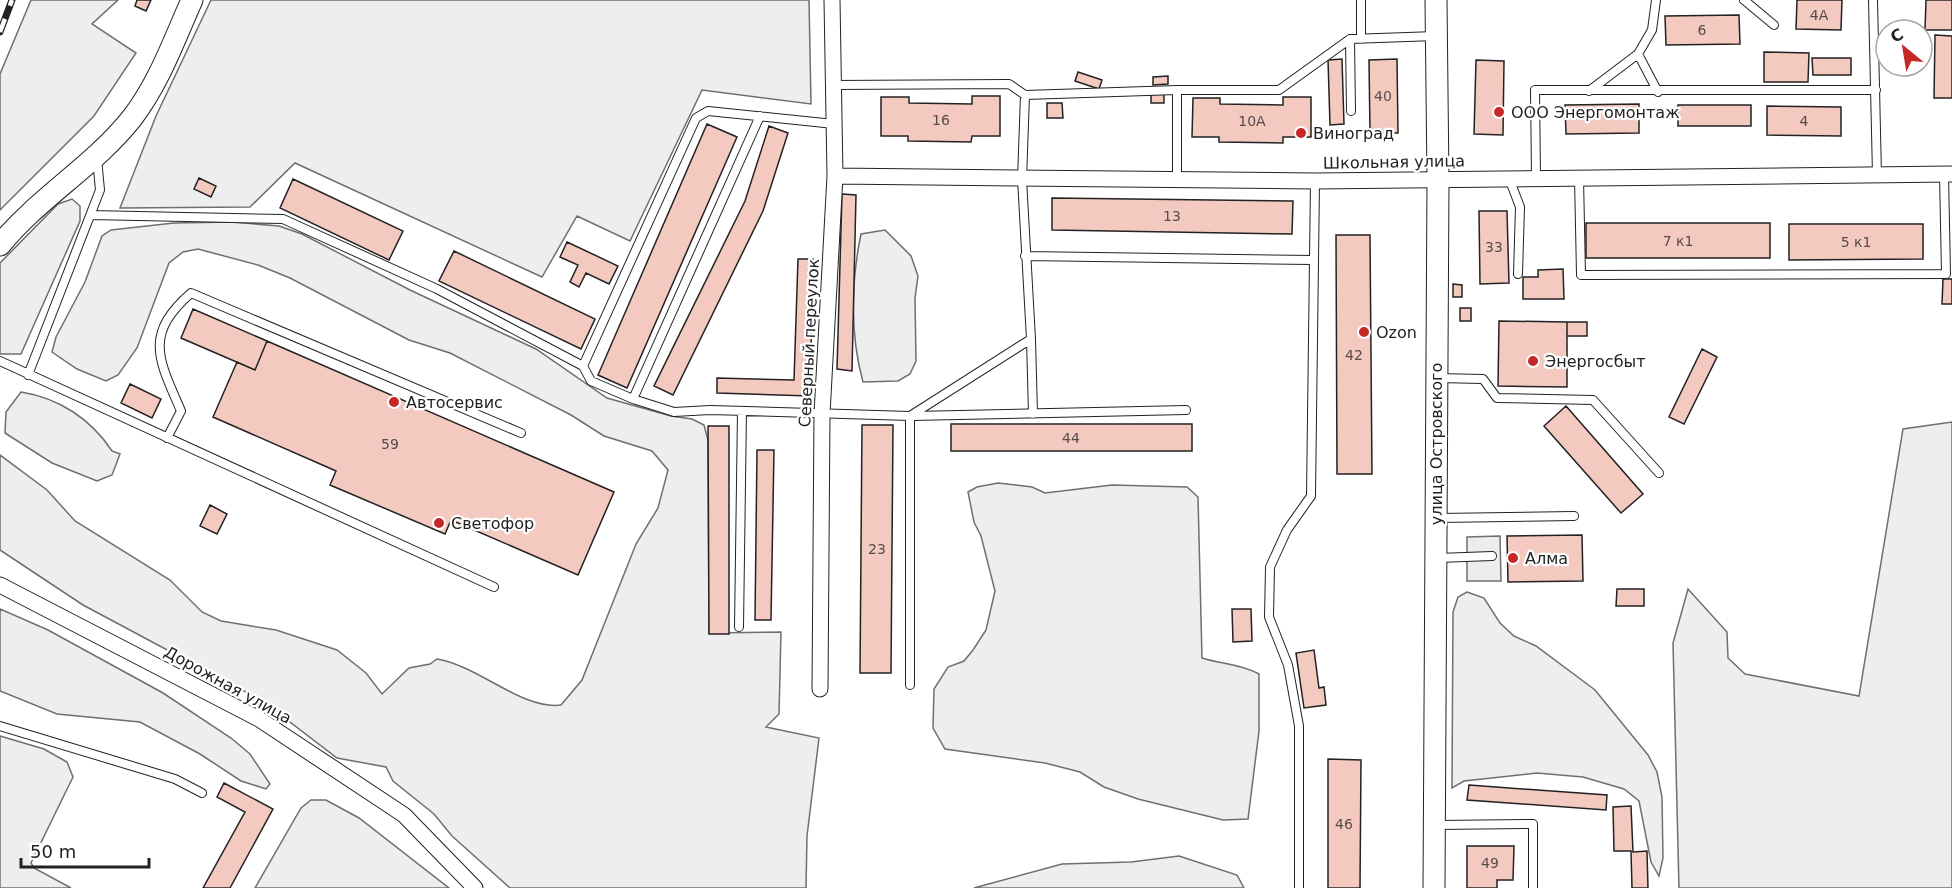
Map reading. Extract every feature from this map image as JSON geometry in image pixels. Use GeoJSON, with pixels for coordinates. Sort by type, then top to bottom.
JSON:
{"type":"FeatureCollection","features":[{"type":"Feature","properties":{"kind":"main road"},"geometry":{"type":"LineString","coordinates":[[0,245],[96,156],[132,118],[156,82],[192,0]]}},
{"type":"Feature","properties":{"kind":"main road","name":"улица Островского"},"geometry":{"type":"LineString","coordinates":[[1434,888],[1438,181],[1436,0]]}},
{"type":"Feature","properties":{"kind":"street","name":"Северный переулок"},"geometry":{"type":"LineString","coordinates":[[820,688],[822,414],[835,176],[832,0]]}},
{"type":"Feature","properties":{"kind":"street","name":"Школьная улица"},"geometry":{"type":"LineString","coordinates":[[835,176],[1438,181],[1536,177],[1948,174]]}},
{"type":"Feature","properties":{"kind":"street","name":"Дорожная улица"},"geometry":{"type":"LineString","coordinates":[[0,585],[259,719],[404,815],[475,888]]}},
{"type":"Feature","properties":{"kind":"lane"},"geometry":{"type":"LineString","coordinates":[[1361,0],[1361,39]]}},
{"type":"Feature","properties":{"kind":"lane"},"geometry":{"type":"LineString","coordinates":[[1589,91],[1638,54],[1652,30],[1656,0]]}},
{"type":"Feature","properties":{"kind":"lane"},"geometry":{"type":"LineString","coordinates":[[1744,0],[1774,25]]}},
{"type":"Feature","properties":{"kind":"lane"},"geometry":{"type":"LineString","coordinates":[[1873,0],[1877,175]]}},
{"type":"Feature","properties":{"kind":"lane"},"geometry":{"type":"LineString","coordinates":[[832,86],[1009,84],[1025,95],[1177,90],[1279,90],[1350,39],[1437,36]]}},
{"type":"Feature","properties":{"kind":"lane"},"geometry":{"type":"LineString","coordinates":[[1350,39],[1352,111]]}},
{"type":"Feature","properties":{"kind":"lane"},"geometry":{"type":"LineString","coordinates":[[1638,54],[1658,92]]}},
{"type":"Feature","properties":{"kind":"lane"},"geometry":{"type":"LineString","coordinates":[[1177,90],[1177,180]]}},
{"type":"Feature","properties":{"kind":"lane"},"geometry":{"type":"LineString","coordinates":[[1536,177],[1535,90],[1658,92],[1876,90]]}},
{"type":"Feature","properties":{"kind":"lane"},"geometry":{"type":"LineString","coordinates":[[1025,95],[1022,179],[1033,414]]}},
{"type":"Feature","properties":{"kind":"lane"},"geometry":{"type":"LineString","coordinates":[[583,366],[696,118],[708,111],[834,124]]}},
{"type":"Feature","properties":{"kind":"lane"},"geometry":{"type":"LineString","coordinates":[[633,399],[760,116]]}},
{"type":"Feature","properties":{"kind":"lane"},"geometry":{"type":"LineString","coordinates":[[28,375],[100,190],[96,156]]}},
{"type":"Feature","properties":{"kind":"lane"},"geometry":{"type":"LineString","coordinates":[[1579,177],[1581,275],[1946,274],[1948,174]]}},
{"type":"Feature","properties":{"kind":"lane"},"geometry":{"type":"LineString","coordinates":[[1509,178],[1520,207],[1518,274]]}},
{"type":"Feature","properties":{"kind":"lane"},"geometry":{"type":"LineString","coordinates":[[1299,888],[1299,726],[1288,665],[1269,617],[1270,567],[1287,530],[1311,496],[1315,181]]}},
{"type":"Feature","properties":{"kind":"lane"},"geometry":{"type":"LineString","coordinates":[[91,215],[283,219],[436,289],[583,366],[591,381],[633,399],[674,412],[742,411],[910,416],[1186,410]]}},
{"type":"Feature","properties":{"kind":"lane"},"geometry":{"type":"LineString","coordinates":[[1024,256],[1313,260]]}},
{"type":"Feature","properties":{"kind":"lane"},"geometry":{"type":"LineString","coordinates":[[167,438],[181,411],[159,359],[160,337],[172,309],[191,292],[521,433]]}},
{"type":"Feature","properties":{"kind":"lane"},"geometry":{"type":"LineString","coordinates":[[910,416],[1031,339]]}},
{"type":"Feature","properties":{"kind":"lane"},"geometry":{"type":"LineString","coordinates":[[0,361],[495,587]]}},
{"type":"Feature","properties":{"kind":"lane"},"geometry":{"type":"LineString","coordinates":[[1436,378],[1483,379],[1497,398],[1593,400],[1659,473]]}},
{"type":"Feature","properties":{"kind":"lane"},"geometry":{"type":"LineString","coordinates":[[739,627],[742,411]]}},
{"type":"Feature","properties":{"kind":"lane"},"geometry":{"type":"LineString","coordinates":[[910,416],[910,685]]}},
{"type":"Feature","properties":{"kind":"lane"},"geometry":{"type":"LineString","coordinates":[[1436,518],[1574,516]]}},
{"type":"Feature","properties":{"kind":"lane"},"geometry":{"type":"LineString","coordinates":[[1436,558],[1492,556]]}},
{"type":"Feature","properties":{"kind":"lane"},"geometry":{"type":"LineString","coordinates":[[0,726],[175,779],[202,793]]}},
{"type":"Feature","properties":{"kind":"lane"},"geometry":{"type":"LineString","coordinates":[[1435,825],[1533,824],[1533,888]]}},
{"type":"Feature","properties":{"kind":"shaded area"},"geometry":{"type":"Polygon","coordinates":[[[31,0],[118,0],[92,24],[136,53],[94,116],[0,210],[0,74],[31,0]]]}},
{"type":"Feature","properties":{"kind":"shaded area"},"geometry":{"type":"Polygon","coordinates":[[[211,0],[809,0],[811,104],[702,90],[630,241],[577,216],[542,277],[295,163],[250,207],[120,208],[156,116],[211,0]]]}},
{"type":"Feature","properties":{"kind":"shaded area"},"geometry":{"type":"Polygon","coordinates":[[[72,199],[80,206],[80,221],[21,354],[0,354],[0,263],[58,204],[72,199]]]}},
{"type":"Feature","properties":{"kind":"shaded area"},"geometry":{"type":"Polygon","coordinates":[[[232,222],[279,226],[302,234],[410,290],[536,349],[607,398],[671,416],[692,419],[704,425],[708,440],[709,633],[781,632],[779,714],[766,727],[819,738],[807,836],[806,888],[510,888],[452,836],[434,814],[393,781],[386,767],[337,758],[261,700],[83,605],[0,550],[0,455],[47,490],[75,521],[170,580],[202,612],[221,621],[276,630],[337,650],[366,673],[382,694],[409,668],[430,664],[437,659],[453,663],[531,701],[546,705],[561,705],[582,680],[636,544],[658,508],[668,470],[652,451],[604,436],[571,415],[450,353],[409,340],[290,278],[258,265],[198,249],[183,252],[169,263],[137,348],[118,375],[106,381],[77,369],[52,352],[56,337],[85,282],[102,236],[111,230],[174,223],[232,222]]]}},
{"type":"Feature","properties":{"kind":"shaded area"},"geometry":{"type":"Polygon","coordinates":[[[885,230],[911,256],[918,276],[915,298],[916,361],[910,374],[898,381],[863,382],[854,327],[855,271],[861,234],[885,230]]]}},
{"type":"Feature","properties":{"kind":"shaded area"},"geometry":{"type":"Polygon","coordinates":[[[21,392],[61,405],[94,429],[112,451],[120,454],[112,475],[97,481],[52,463],[5,433],[6,412],[21,392]]]}},
{"type":"Feature","properties":{"kind":"shaded area"},"geometry":{"type":"Polygon","coordinates":[[[1952,422],[1952,888],[1679,888],[1673,643],[1688,589],[1727,632],[1728,658],[1745,674],[1859,696],[1903,429],[1952,422]]]}},
{"type":"Feature","properties":{"kind":"shaded area"},"geometry":{"type":"Polygon","coordinates":[[[998,483],[1032,487],[1045,493],[1112,485],[1187,487],[1198,497],[1202,658],[1238,666],[1259,674],[1259,731],[1248,819],[1223,820],[1138,799],[1104,787],[1080,772],[1045,763],[945,749],[933,728],[934,689],[948,667],[964,661],[986,630],[995,591],[981,536],[974,522],[968,492],[977,487],[998,483]]]}},
{"type":"Feature","properties":{"kind":"shaded area"},"geometry":{"type":"Polygon","coordinates":[[[1500,536],[1501,581],[1467,581],[1467,537],[1500,536]]]}},
{"type":"Feature","properties":{"kind":"shaded area"},"geometry":{"type":"Polygon","coordinates":[[[1467,592],[1484,598],[1500,623],[1514,636],[1536,646],[1595,690],[1648,755],[1657,772],[1662,797],[1663,858],[1659,876],[1651,862],[1639,801],[1624,789],[1583,777],[1537,773],[1464,781],[1452,788],[1453,612],[1458,597],[1467,592]]]}},
{"type":"Feature","properties":{"kind":"shaded area"},"geometry":{"type":"Polygon","coordinates":[[[0,609],[48,630],[163,693],[231,738],[250,754],[270,784],[266,789],[241,781],[200,754],[140,722],[57,714],[0,691],[0,609]]]}},
{"type":"Feature","properties":{"kind":"shaded area"},"geometry":{"type":"Polygon","coordinates":[[[0,736],[44,749],[67,762],[73,777],[31,863],[34,868],[71,888],[0,888],[0,736]]]}},
{"type":"Feature","properties":{"kind":"shaded area"},"geometry":{"type":"Polygon","coordinates":[[[311,800],[326,800],[359,818],[449,888],[255,888],[301,808],[311,800]]]}},
{"type":"Feature","properties":{"kind":"shaded area"},"geometry":{"type":"Polygon","coordinates":[[[1179,856],[1237,875],[1244,888],[974,888],[1062,864],[1131,862],[1179,856]]]}},
{"type":"Feature","properties":{"kind":"building"},"geometry":{"type":"Polygon","coordinates":[[[137,0],[151,0],[146,11],[135,6],[137,0]]]}},
{"type":"Feature","properties":{"kind":"building"},"geometry":{"type":"Polygon","coordinates":[[[1797,0],[1842,0],[1841,30],[1796,29],[1797,0]]]}},
{"type":"Feature","properties":{"kind":"building"},"geometry":{"type":"Polygon","coordinates":[[[1926,0],[1952,0],[1952,30],[1934,30],[1934,18],[1925,18],[1926,0]]]}},
{"type":"Feature","properties":{"kind":"building"},"geometry":{"type":"Polygon","coordinates":[[[1739,15],[1740,44],[1666,45],[1665,16],[1739,15]]]}},
{"type":"Feature","properties":{"kind":"building"},"geometry":{"type":"Polygon","coordinates":[[[1935,35],[1952,36],[1952,98],[1934,98],[1935,35]]]}},
{"type":"Feature","properties":{"kind":"building"},"geometry":{"type":"Polygon","coordinates":[[[1764,52],[1809,53],[1808,82],[1764,82],[1764,52]]]}},
{"type":"Feature","properties":{"kind":"building"},"geometry":{"type":"Polygon","coordinates":[[[1812,58],[1851,58],[1851,75],[1813,75],[1812,58]]]}},
{"type":"Feature","properties":{"kind":"building"},"geometry":{"type":"Polygon","coordinates":[[[1342,59],[1344,124],[1330,125],[1328,60],[1342,59]]]}},
{"type":"Feature","properties":{"kind":"building"},"geometry":{"type":"Polygon","coordinates":[[[1397,59],[1398,133],[1370,133],[1369,60],[1397,59]]]}},
{"type":"Feature","properties":{"kind":"building"},"geometry":{"type":"Polygon","coordinates":[[[1476,60],[1504,61],[1503,135],[1474,134],[1476,60]]]}},
{"type":"Feature","properties":{"kind":"building"},"geometry":{"type":"Polygon","coordinates":[[[1078,72],[1102,80],[1099,89],[1075,81],[1078,72]]]}},
{"type":"Feature","properties":{"kind":"building"},"geometry":{"type":"Polygon","coordinates":[[[1168,76],[1168,84],[1153,85],[1153,77],[1168,76]]]}},
{"type":"Feature","properties":{"kind":"building"},"geometry":{"type":"Polygon","coordinates":[[[1151,93],[1164,94],[1164,103],[1151,103],[1151,93]]]}},
{"type":"Feature","properties":{"kind":"building"},"geometry":{"type":"Polygon","coordinates":[[[972,96],[1000,96],[1000,136],[972,136],[971,142],[908,141],[908,136],[881,136],[881,97],[909,97],[909,103],[972,104],[972,96]]]}},
{"type":"Feature","properties":{"kind":"building"},"geometry":{"type":"Polygon","coordinates":[[[1283,97],[1311,97],[1311,137],[1283,137],[1283,143],[1219,142],[1219,137],[1192,137],[1193,98],[1220,98],[1220,104],[1283,105],[1283,97]]]}},
{"type":"Feature","properties":{"kind":"building"},"geometry":{"type":"Polygon","coordinates":[[[1047,103],[1062,103],[1063,118],[1047,118],[1047,103]]]}},
{"type":"Feature","properties":{"kind":"building"},"geometry":{"type":"Polygon","coordinates":[[[1639,104],[1639,133],[1566,134],[1565,105],[1639,104]]]}},
{"type":"Feature","properties":{"kind":"building"},"geometry":{"type":"Polygon","coordinates":[[[1678,105],[1751,105],[1751,126],[1678,126],[1678,105]]]}},
{"type":"Feature","properties":{"kind":"building"},"geometry":{"type":"Polygon","coordinates":[[[1767,106],[1841,107],[1841,136],[1767,135],[1767,106]]]}},
{"type":"Feature","properties":{"kind":"building"},"geometry":{"type":"Polygon","coordinates":[[[707,124],[737,137],[627,388],[598,375],[707,124]]]}},
{"type":"Feature","properties":{"kind":"building"},"geometry":{"type":"Polygon","coordinates":[[[769,126],[788,133],[763,211],[673,395],[654,386],[745,201],[769,126]]]}},
{"type":"Feature","properties":{"kind":"building"},"geometry":{"type":"Polygon","coordinates":[[[199,178],[216,186],[211,197],[194,189],[199,178]]]}},
{"type":"Feature","properties":{"kind":"building"},"geometry":{"type":"Polygon","coordinates":[[[293,179],[403,231],[389,260],[280,208],[293,179]]]}},
{"type":"Feature","properties":{"kind":"building"},"geometry":{"type":"Polygon","coordinates":[[[842,194],[856,195],[852,371],[837,369],[842,194]]]}},
{"type":"Feature","properties":{"kind":"building"},"geometry":{"type":"Polygon","coordinates":[[[1052,198],[1293,201],[1292,234],[1052,230],[1052,198]]]}},
{"type":"Feature","properties":{"kind":"building"},"geometry":{"type":"Polygon","coordinates":[[[1479,211],[1507,211],[1509,283],[1480,284],[1479,211]]]}},
{"type":"Feature","properties":{"kind":"building"},"geometry":{"type":"Polygon","coordinates":[[[1586,223],[1770,223],[1770,258],[1586,258],[1586,223]]]}},
{"type":"Feature","properties":{"kind":"building"},"geometry":{"type":"Polygon","coordinates":[[[1789,224],[1923,224],[1923,259],[1789,260],[1789,224]]]}},
{"type":"Feature","properties":{"kind":"building"},"geometry":{"type":"Polygon","coordinates":[[[1336,235],[1370,235],[1372,474],[1337,474],[1336,235]]]}},
{"type":"Feature","properties":{"kind":"building"},"geometry":{"type":"Polygon","coordinates":[[[567,242],[618,266],[609,284],[586,273],[579,287],[570,282],[578,265],[560,257],[567,242]]]}},
{"type":"Feature","properties":{"kind":"building"},"geometry":{"type":"Polygon","coordinates":[[[454,251],[595,319],[581,349],[439,281],[454,251]]]}},
{"type":"Feature","properties":{"kind":"building"},"geometry":{"type":"Polygon","coordinates":[[[798,259],[813,259],[810,396],[717,393],[717,378],[794,380],[798,259]]]}},
{"type":"Feature","properties":{"kind":"building"},"geometry":{"type":"Polygon","coordinates":[[[1563,269],[1564,299],[1523,299],[1523,277],[1538,277],[1538,270],[1563,269]]]}},
{"type":"Feature","properties":{"kind":"building"},"geometry":{"type":"Polygon","coordinates":[[[1943,279],[1952,279],[1952,304],[1942,304],[1943,279]]]}},
{"type":"Feature","properties":{"kind":"building"},"geometry":{"type":"Polygon","coordinates":[[[1453,284],[1462,285],[1462,297],[1453,297],[1453,284]]]}},
{"type":"Feature","properties":{"kind":"building"},"geometry":{"type":"Polygon","coordinates":[[[1460,308],[1471,308],[1471,321],[1460,321],[1460,308]]]}},
{"type":"Feature","properties":{"kind":"building"},"geometry":{"type":"Polygon","coordinates":[[[193,309],[267,341],[255,370],[181,338],[193,309]]]}},
{"type":"Feature","properties":{"kind":"building","name":"Энергосбыт"},"geometry":{"type":"Polygon","coordinates":[[[1499,321],[1567,322],[1567,387],[1498,386],[1499,321]]]}},
{"type":"Feature","properties":{"kind":"building"},"geometry":{"type":"Polygon","coordinates":[[[1567,322],[1587,322],[1587,336],[1567,336],[1567,322]]]}},
{"type":"Feature","properties":{"kind":"building"},"geometry":{"type":"Polygon","coordinates":[[[267,341],[614,492],[578,575],[451,520],[445,534],[330,485],[336,471],[213,417],[237,362],[255,370],[267,341]]]}},
{"type":"Feature","properties":{"kind":"building"},"geometry":{"type":"Polygon","coordinates":[[[1702,349],[1717,357],[1684,424],[1669,417],[1702,349]]]}},
{"type":"Feature","properties":{"kind":"building"},"geometry":{"type":"Polygon","coordinates":[[[130,384],[161,399],[152,418],[121,403],[130,384]]]}},
{"type":"Feature","properties":{"kind":"building"},"geometry":{"type":"Polygon","coordinates":[[[1566,406],[1643,494],[1621,513],[1544,426],[1566,406]]]}},
{"type":"Feature","properties":{"kind":"building"},"geometry":{"type":"Polygon","coordinates":[[[951,424],[1192,424],[1192,451],[951,451],[951,424]]]}},
{"type":"Feature","properties":{"kind":"building"},"geometry":{"type":"Polygon","coordinates":[[[862,425],[893,425],[891,673],[860,673],[862,425]]]}},
{"type":"Feature","properties":{"kind":"building"},"geometry":{"type":"Polygon","coordinates":[[[708,426],[729,426],[729,634],[709,634],[708,426]]]}},
{"type":"Feature","properties":{"kind":"building"},"geometry":{"type":"Polygon","coordinates":[[[757,450],[774,450],[771,620],[755,620],[757,450]]]}},
{"type":"Feature","properties":{"kind":"building"},"geometry":{"type":"Polygon","coordinates":[[[210,505],[227,514],[217,534],[200,526],[210,505]]]}},
{"type":"Feature","properties":{"kind":"building"},"geometry":{"type":"Polygon","coordinates":[[[1582,535],[1583,581],[1508,582],[1507,536],[1582,535]]]}},
{"type":"Feature","properties":{"kind":"building"},"geometry":{"type":"Polygon","coordinates":[[[1617,589],[1644,589],[1644,606],[1616,606],[1617,589]]]}},
{"type":"Feature","properties":{"kind":"building"},"geometry":{"type":"Polygon","coordinates":[[[1232,609],[1251,609],[1252,641],[1233,642],[1232,609]]]}},
{"type":"Feature","properties":{"kind":"building"},"geometry":{"type":"Polygon","coordinates":[[[1314,650],[1319,688],[1324,687],[1326,705],[1304,708],[1296,653],[1314,650]]]}},
{"type":"Feature","properties":{"kind":"building"},"geometry":{"type":"Polygon","coordinates":[[[1328,759],[1361,760],[1360,888],[1328,888],[1328,759]]]}},
{"type":"Feature","properties":{"kind":"building"},"geometry":{"type":"Polygon","coordinates":[[[224,783],[273,809],[230,888],[203,888],[245,812],[217,797],[224,783]]]}},
{"type":"Feature","properties":{"kind":"building"},"geometry":{"type":"Polygon","coordinates":[[[1469,785],[1607,795],[1606,810],[1467,800],[1469,785]]]}},
{"type":"Feature","properties":{"kind":"building"},"geometry":{"type":"Polygon","coordinates":[[[1631,806],[1633,852],[1647,851],[1648,888],[1632,888],[1631,851],[1614,851],[1613,807],[1631,806]]]}},
{"type":"Feature","properties":{"kind":"building"},"geometry":{"type":"Polygon","coordinates":[[[1467,846],[1514,846],[1513,880],[1497,880],[1497,888],[1467,888],[1467,846]]]}},
{"type":"Feature","properties":{"kind":"railway"},"geometry":{"type":"LineString","coordinates":[[0,32],[12,0]]}},
{"type":"Feature","properties":{"kind":"place","name":"ООО Энергомонтаж"},"geometry":{"type":"Point","coordinates":[1499,112]}},
{"type":"Feature","properties":{"kind":"place","name":"Виноград"},"geometry":{"type":"Point","coordinates":[1301,133]}},
{"type":"Feature","properties":{"kind":"place","name":"Ozon"},"geometry":{"type":"Point","coordinates":[1364,332]}},
{"type":"Feature","properties":{"kind":"place","name":"Энергосбыт"},"geometry":{"type":"Point","coordinates":[1533,361]}},
{"type":"Feature","properties":{"kind":"place","name":"Автосервис"},"geometry":{"type":"Point","coordinates":[394,402]}},
{"type":"Feature","properties":{"kind":"place","name":"Светофор"},"geometry":{"type":"Point","coordinates":[439,523]}},
{"type":"Feature","properties":{"kind":"place","name":"Алма"},"geometry":{"type":"Point","coordinates":[1513,558]}}]}
